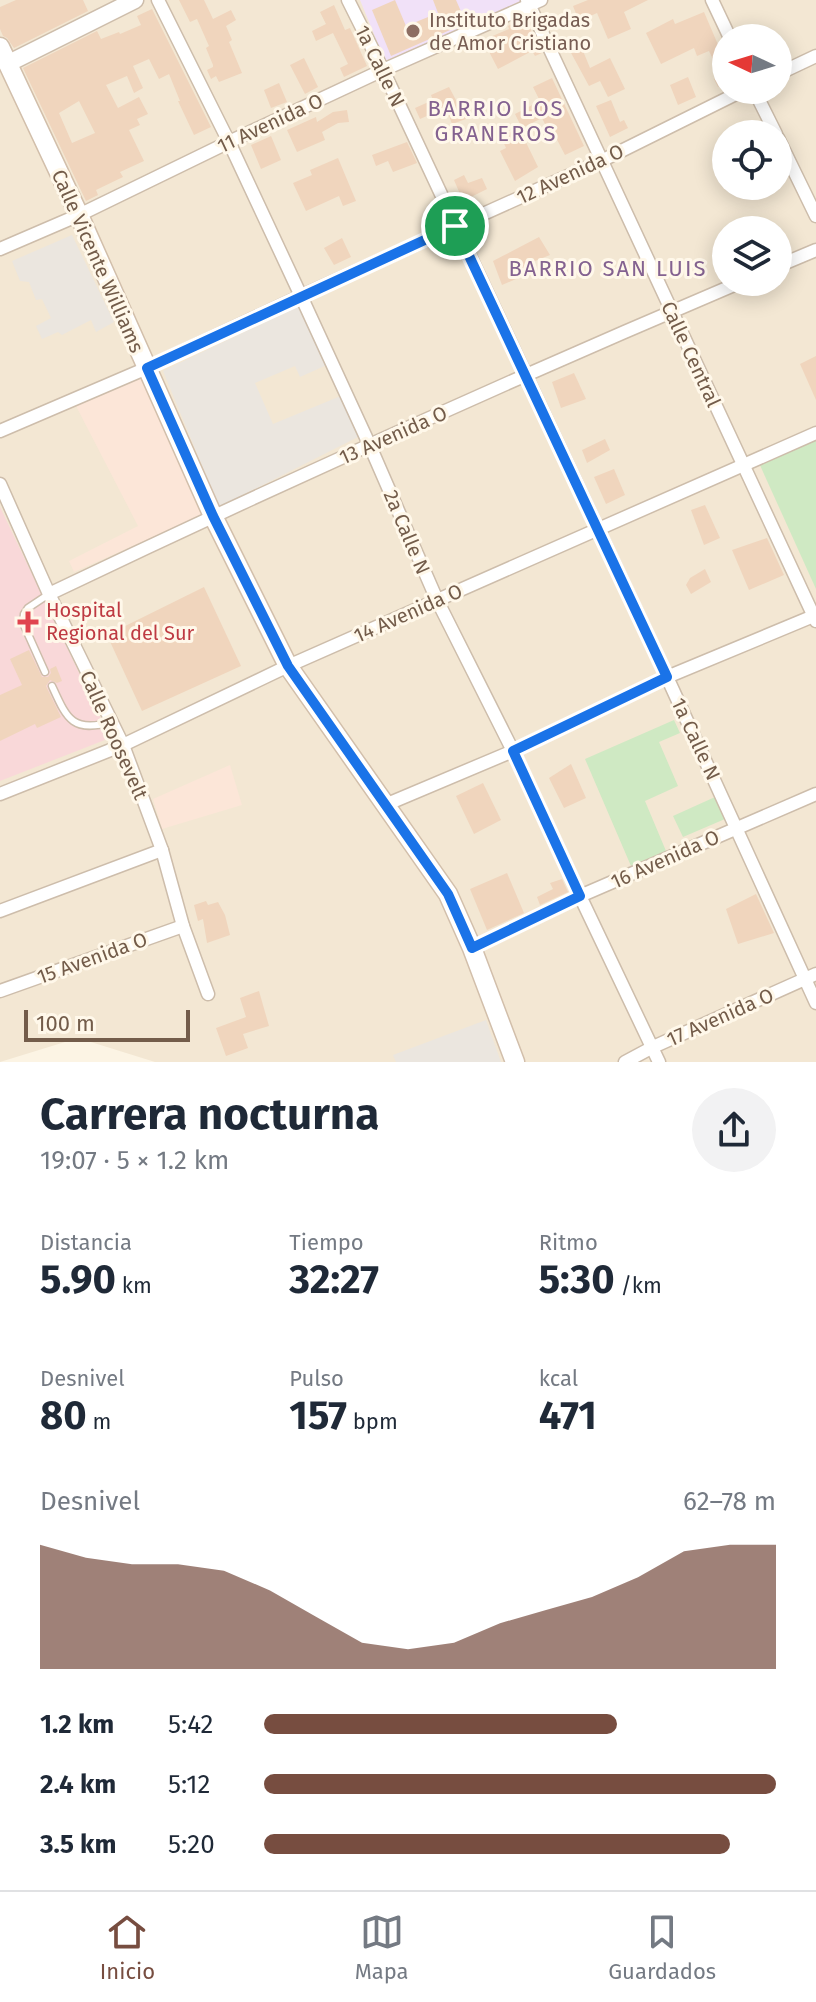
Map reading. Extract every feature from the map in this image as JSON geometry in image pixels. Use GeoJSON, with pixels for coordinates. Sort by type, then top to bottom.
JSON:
{"type":"FeatureCollection","features":[{"type":"Feature","properties":{"kind":"main road","name":"Calle Vicente Williams"},"geometry":{"type":"LineString","coordinates":[[2,59],[79,215],[213,516],[288,666],[448,894],[515,1062]]}},
{"type":"Feature","properties":{"kind":"street"},"geometry":{"type":"LineString","coordinates":[[2,59],[135,0]]}},
{"type":"Feature","properties":{"kind":"street","name":"2a Calle N"},"geometry":{"type":"LineString","coordinates":[[158,0],[301,296],[437,600],[513,751],[659,1062]]}},
{"type":"Feature","properties":{"kind":"street","name":"1a Calle N"},"geometry":{"type":"LineString","coordinates":[[348,0],[810,976],[816,1003]]}},
{"type":"Feature","properties":{"kind":"street"},"geometry":{"type":"LineString","coordinates":[[712,0],[723,24]]}},
{"type":"Feature","properties":{"kind":"street","name":"11 Avenida O"},"geometry":{"type":"LineString","coordinates":[[0,249],[79,215],[532,2]]}},
{"type":"Feature","properties":{"kind":"street","name":"Calle Central"},"geometry":{"type":"LineString","coordinates":[[532,2],[601,161],[815,617]]}},
{"type":"Feature","properties":{"kind":"street"},"geometry":{"type":"LineString","coordinates":[[792,67],[816,56]]}},
{"type":"Feature","properties":{"kind":"street","name":"12 Avenida O"},"geometry":{"type":"LineString","coordinates":[[0,431],[147,368],[601,161],[716,104]]}},
{"type":"Feature","properties":{"kind":"street"},"geometry":{"type":"LineString","coordinates":[[792,167],[816,216]]}},
{"type":"Feature","properties":{"kind":"street"},"geometry":{"type":"LineString","coordinates":[[792,260],[816,250]]}},
{"type":"Feature","properties":{"kind":"street","name":"13 Avenida O"},"geometry":{"type":"LineString","coordinates":[[49,594],[525,375],[712,294]]}},
{"type":"Feature","properties":{"kind":"street","name":"14 Avenida O"},"geometry":{"type":"LineString","coordinates":[[0,794],[123,745],[288,666],[816,433]]}},
{"type":"Feature","properties":{"kind":"street","name":"Calle Roosevelt"},"geometry":{"type":"LineString","coordinates":[[0,484],[49,594],[123,745],[162,850],[183,926],[208,994]]}},
{"type":"Feature","properties":{"kind":"street"},"geometry":{"type":"LineString","coordinates":[[385,805],[513,751],[667,677],[815,617]]}},
{"type":"Feature","properties":{"kind":"street","name":"16 Avenida O"},"geometry":{"type":"LineString","coordinates":[[472,948],[580,896],[816,794]]}},
{"type":"Feature","properties":{"kind":"street"},"geometry":{"type":"LineString","coordinates":[[0,911],[162,850]]}},
{"type":"Feature","properties":{"kind":"street","name":"15 Avenida O"},"geometry":{"type":"LineString","coordinates":[[0,991],[183,926]]}},
{"type":"Feature","properties":{"kind":"street","name":"17 Avenida O"},"geometry":{"type":"LineString","coordinates":[[625,1062],[810,976]]}},
{"type":"Feature","properties":{"kind":"lane"},"geometry":{"type":"LineString","coordinates":[[45,672],[23,623],[28,608],[49,594]]}},
{"type":"Feature","properties":{"kind":"lane"},"geometry":{"type":"LineString","coordinates":[[52,686],[71,721],[94,727],[112,722]]}},
{"type":"Feature","properties":{"kind":"shaded area"},"geometry":{"type":"Polygon","coordinates":[[[0,0],[816,0],[816,1062],[155,1062],[78,1038],[0,1062],[0,0]]]}},
{"type":"Feature","properties":{"kind":"shaded area","name":"Instituto Brigadas de Amor Cristiano"},"geometry":{"type":"Polygon","coordinates":[[[360,0],[520,0],[520,2],[385,61],[360,0]]]}},
{"type":"Feature","properties":{"kind":"shaded area"},"geometry":{"type":"Polygon","coordinates":[[[72,235],[114,322],[96,332],[91,320],[62,335],[58,332],[42,339],[36,326],[51,318],[42,299],[36,300],[29,282],[20,281],[12,261],[72,235]]]}},
{"type":"Feature","properties":{"kind":"shaded area"},"geometry":{"type":"Polygon","coordinates":[[[301,305],[329,364],[300,377],[295,366],[255,383],[273,424],[343,395],[362,435],[219,507],[163,371],[301,305]]]}},
{"type":"Feature","properties":{"kind":"shaded area"},"geometry":{"type":"Polygon","coordinates":[[[143,376],[205,514],[74,572],[69,561],[138,526],[75,404],[143,376]]]}},
{"type":"Feature","properties":{"kind":"shaded area","name":"Hospital Regional del Sur"},"geometry":{"type":"Polygon","coordinates":[[[0,507],[110,738],[0,781],[0,507]]]}},
{"type":"Feature","properties":{"kind":"shaded area"},"geometry":{"type":"Polygon","coordinates":[[[230,765],[242,805],[162,829],[153,799],[230,765]]]}},
{"type":"Feature","properties":{"kind":"shaded area"},"geometry":{"type":"Polygon","coordinates":[[[486,1020],[501,1062],[396,1062],[393,1055],[486,1020]]]}},
{"type":"Feature","properties":{"kind":"green space"},"geometry":{"type":"Polygon","coordinates":[[[816,439],[816,589],[759,463],[816,439]]]}},
{"type":"Feature","properties":{"kind":"green space"},"geometry":{"type":"Polygon","coordinates":[[[674,720],[680,733],[659,742],[678,786],[645,801],[666,851],[631,866],[585,759],[674,720]]]}},
{"type":"Feature","properties":{"kind":"green space"},"geometry":{"type":"Polygon","coordinates":[[[715,797],[725,819],[683,837],[673,816],[715,797]]]}},
{"type":"Feature","properties":{"kind":"building"},"geometry":{"type":"Polygon","coordinates":[[[16,0],[83,0],[88,11],[14,48],[0,29],[0,7],[16,0]]]}},
{"type":"Feature","properties":{"kind":"building"},"geometry":{"type":"Polygon","coordinates":[[[179,0],[204,0],[213,19],[231,10],[236,20],[226,26],[242,73],[219,82],[216,76],[211,79],[207,70],[213,67],[206,48],[209,46],[197,19],[190,22],[179,0]]]}},
{"type":"Feature","properties":{"kind":"building"},"geometry":{"type":"Polygon","coordinates":[[[395,0],[406,26],[438,13],[433,0],[456,0],[466,23],[391,56],[372,10],[395,0]]]}},
{"type":"Feature","properties":{"kind":"building"},"geometry":{"type":"Polygon","coordinates":[[[588,0],[648,0],[624,12],[631,29],[608,39],[597,13],[579,21],[573,6],[588,0]]]}},
{"type":"Feature","properties":{"kind":"building"},"geometry":{"type":"Polygon","coordinates":[[[334,5],[345,30],[350,28],[367,66],[344,77],[340,68],[348,64],[333,33],[316,41],[312,31],[326,24],[320,12],[334,5]]]}},
{"type":"Feature","properties":{"kind":"building"},"geometry":{"type":"Polygon","coordinates":[[[152,9],[211,127],[194,135],[169,74],[159,79],[149,59],[133,66],[143,88],[134,93],[127,76],[106,85],[118,108],[139,97],[148,114],[137,119],[140,125],[129,130],[144,161],[120,172],[123,177],[96,190],[98,195],[86,201],[23,68],[97,31],[101,39],[141,25],[137,16],[152,9]],[[79,101],[59,113],[72,143],[95,133],[79,101]]]}},
{"type":"Feature","properties":{"kind":"building"},"geometry":{"type":"Polygon","coordinates":[[[704,12],[712,31],[712,57],[709,51],[697,56],[694,48],[661,64],[646,33],[673,19],[675,24],[704,12]]]}},
{"type":"Feature","properties":{"kind":"building"},"geometry":{"type":"Polygon","coordinates":[[[525,18],[542,53],[535,56],[532,51],[498,69],[483,40],[525,18]]]}},
{"type":"Feature","properties":{"kind":"building"},"geometry":{"type":"Polygon","coordinates":[[[581,46],[590,68],[610,58],[625,89],[608,97],[600,81],[589,86],[570,51],[581,46]]]}},
{"type":"Feature","properties":{"kind":"building"},"geometry":{"type":"Polygon","coordinates":[[[304,58],[318,87],[305,94],[290,65],[304,58]]]}},
{"type":"Feature","properties":{"kind":"building"},"geometry":{"type":"Polygon","coordinates":[[[688,77],[696,97],[678,105],[670,85],[688,77]]]}},
{"type":"Feature","properties":{"kind":"building"},"geometry":{"type":"Polygon","coordinates":[[[552,78],[584,146],[565,155],[542,118],[522,128],[515,114],[540,101],[533,87],[552,78]]]}},
{"type":"Feature","properties":{"kind":"building"},"geometry":{"type":"Polygon","coordinates":[[[279,83],[287,102],[271,108],[264,90],[279,83]]]}},
{"type":"Feature","properties":{"kind":"building"},"geometry":{"type":"Polygon","coordinates":[[[449,87],[466,119],[452,124],[447,110],[420,119],[415,108],[433,100],[431,95],[449,87]]]}},
{"type":"Feature","properties":{"kind":"building"},"geometry":{"type":"Polygon","coordinates":[[[611,100],[620,122],[624,120],[628,128],[610,137],[596,106],[611,100]]]}},
{"type":"Feature","properties":{"kind":"building"},"geometry":{"type":"Polygon","coordinates":[[[347,110],[349,122],[338,123],[322,132],[325,140],[297,152],[287,130],[316,117],[317,122],[333,112],[347,110]]]}},
{"type":"Feature","properties":{"kind":"building"},"geometry":{"type":"Polygon","coordinates":[[[519,128],[538,167],[515,181],[500,151],[506,148],[501,137],[519,128]]]}},
{"type":"Feature","properties":{"kind":"building"},"geometry":{"type":"Polygon","coordinates":[[[271,136],[281,160],[261,169],[251,145],[271,136]]]}},
{"type":"Feature","properties":{"kind":"building"},"geometry":{"type":"Polygon","coordinates":[[[407,142],[417,163],[393,172],[388,161],[376,166],[372,155],[407,142]]]}},
{"type":"Feature","properties":{"kind":"building"},"geometry":{"type":"Polygon","coordinates":[[[338,158],[356,201],[343,206],[339,196],[306,211],[293,183],[312,175],[310,170],[338,158]]]}},
{"type":"Feature","properties":{"kind":"building"},"geometry":{"type":"Polygon","coordinates":[[[464,175],[468,183],[482,178],[487,189],[463,201],[454,180],[464,175]]]}},
{"type":"Feature","properties":{"kind":"building"},"geometry":{"type":"Polygon","coordinates":[[[539,237],[550,255],[530,263],[532,272],[502,285],[493,261],[539,237]]]}},
{"type":"Feature","properties":{"kind":"building"},"geometry":{"type":"Polygon","coordinates":[[[342,238],[351,257],[334,265],[324,248],[342,238]]]}},
{"type":"Feature","properties":{"kind":"building"},"geometry":{"type":"Polygon","coordinates":[[[816,356],[816,400],[800,364],[816,356]]]}},
{"type":"Feature","properties":{"kind":"building"},"geometry":{"type":"Polygon","coordinates":[[[574,373],[586,399],[561,408],[552,382],[574,373]]]}},
{"type":"Feature","properties":{"kind":"building"},"geometry":{"type":"Polygon","coordinates":[[[605,439],[610,450],[587,463],[582,450],[605,439]]]}},
{"type":"Feature","properties":{"kind":"building"},"geometry":{"type":"Polygon","coordinates":[[[614,469],[625,495],[606,504],[594,477],[614,469]]]}},
{"type":"Feature","properties":{"kind":"building"},"geometry":{"type":"Polygon","coordinates":[[[705,505],[720,538],[704,545],[691,510],[705,505]]]}},
{"type":"Feature","properties":{"kind":"building"},"geometry":{"type":"Polygon","coordinates":[[[767,538],[784,575],[749,590],[732,550],[767,538]]]}},
{"type":"Feature","properties":{"kind":"building"},"geometry":{"type":"Polygon","coordinates":[[[705,569],[711,582],[691,594],[686,585],[690,578],[705,569]]]}},
{"type":"Feature","properties":{"kind":"building"},"geometry":{"type":"Polygon","coordinates":[[[204,587],[241,666],[142,711],[107,635],[204,587]]]}},
{"type":"Feature","properties":{"kind":"building"},"geometry":{"type":"Polygon","coordinates":[[[29,650],[42,677],[48,677],[50,669],[56,666],[62,681],[57,683],[50,680],[46,686],[61,717],[37,728],[35,724],[0,741],[0,695],[22,685],[10,659],[29,650]]]}},
{"type":"Feature","properties":{"kind":"building"},"geometry":{"type":"Polygon","coordinates":[[[571,764],[586,798],[564,808],[549,778],[571,764]]]}},
{"type":"Feature","properties":{"kind":"building"},"geometry":{"type":"Polygon","coordinates":[[[483,783],[501,820],[474,834],[456,796],[483,783]]]}},
{"type":"Feature","properties":{"kind":"building"},"geometry":{"type":"Polygon","coordinates":[[[507,873],[524,913],[487,930],[470,889],[507,873]]]}},
{"type":"Feature","properties":{"kind":"building"},"geometry":{"type":"Polygon","coordinates":[[[562,879],[568,892],[540,905],[537,897],[553,889],[550,883],[562,879]]]}},
{"type":"Feature","properties":{"kind":"building"},"geometry":{"type":"Polygon","coordinates":[[[756,894],[774,933],[738,944],[726,909],[756,894]]]}},
{"type":"Feature","properties":{"kind":"building"},"geometry":{"type":"Polygon","coordinates":[[[206,901],[208,905],[218,902],[230,935],[207,943],[203,919],[198,921],[194,905],[206,901]]]}},
{"type":"Feature","properties":{"kind":"building"},"geometry":{"type":"Polygon","coordinates":[[[259,991],[269,1026],[243,1034],[248,1048],[226,1056],[216,1028],[246,1017],[240,998],[259,991]]]}},
{"type":"Feature","properties":{"kind":"place","name":"Instituto Brigadas de Amor Cristiano"},"geometry":{"type":"Point","coordinates":[413,31]}},
{"type":"Feature","properties":{"kind":"place","name":"Hospital Regional del Sur"},"geometry":{"type":"Point","coordinates":[28,622]}},
{"type":"Feature","properties":{"kind":"district","name":"BARRIO LOS GRANEROS"},"geometry":{"type":"Point","coordinates":[496,120]}},
{"type":"Feature","properties":{"kind":"district","name":"BARRIO SAN LUIS"},"geometry":{"type":"Point","coordinates":[608,268]}},
{"type":"Feature","properties":{"kind":"route"},"geometry":{"type":"LineString","coordinates":[[455,226],[667,677],[513,751],[580,896],[472,948],[448,894],[288,666],[213,516],[147,368],[455,226]]}}]}
